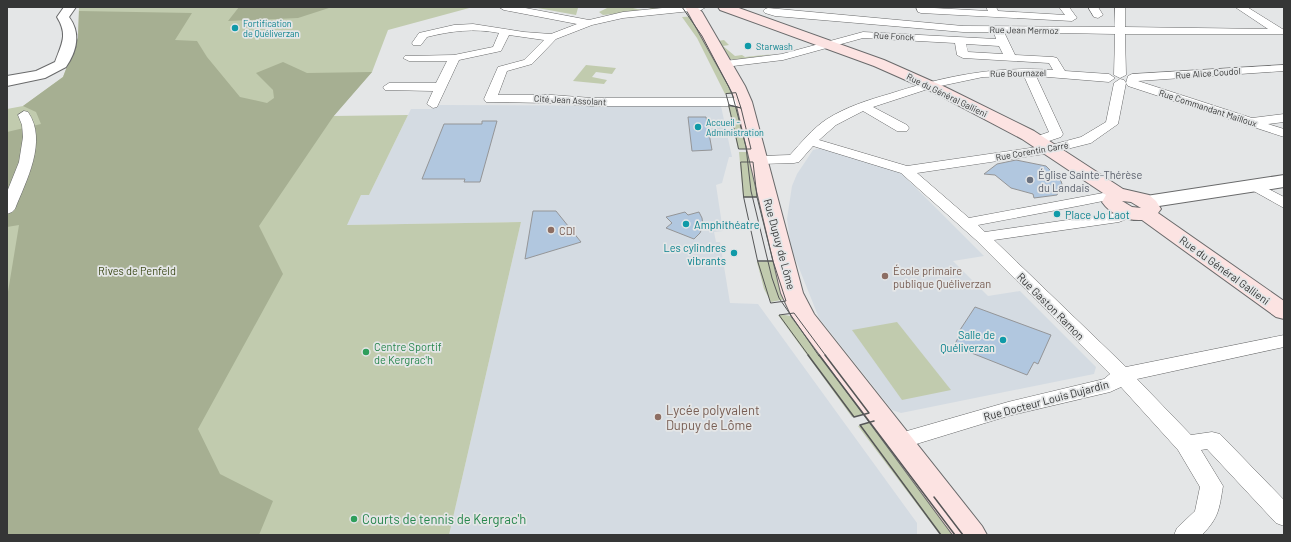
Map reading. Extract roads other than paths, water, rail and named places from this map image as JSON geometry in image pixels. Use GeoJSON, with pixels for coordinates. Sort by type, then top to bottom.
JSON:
{"type":"FeatureCollection","features":[{"type":"Feature","properties":{"kind":"main road","name":"Rue du Général Gallieni"},"geometry":{"type":"LineString","coordinates":[[724,7],[761,15]]}},
{"type":"Feature","properties":{"kind":"main road","name":"Rue du Général Gallieni"},"geometry":{"type":"LineString","coordinates":[[734,7],[761,15],[828,44],[879,63],[928,85],[1044,145],[1115,197],[1114,205],[1140,209],[1284,312]]}},
{"type":"Feature","properties":{"kind":"main road","name":"Rue Dupuy de Lôme"},"geometry":{"type":"LineString","coordinates":[[695,8],[697,15],[725,64],[744,102],[792,293],[804,317],[971,535]]}},
{"type":"Feature","properties":{"kind":"street"},"geometry":{"type":"LineString","coordinates":[[7,81],[40,75],[61,64],[71,37],[69,26],[64,17],[70,7]]}},
{"type":"Feature","properties":{"kind":"street"},"geometry":{"type":"LineString","coordinates":[[504,7],[594,22]]}},
{"type":"Feature","properties":{"kind":"street"},"geometry":{"type":"LineString","coordinates":[[634,7],[645,9],[649,7]]}},
{"type":"Feature","properties":{"kind":"street"},"geometry":{"type":"LineString","coordinates":[[761,15],[786,7]]}},
{"type":"Feature","properties":{"kind":"street"},"geometry":{"type":"LineString","coordinates":[[925,26],[921,8],[993,10],[1072,18],[1064,7]]}},
{"type":"Feature","properties":{"kind":"street","name":"Rue Corentin Carré"},"geometry":{"type":"LineString","coordinates":[[906,170],[1044,145],[1086,140],[1112,124],[1122,79],[1119,31],[1120,7]]}},
{"type":"Feature","properties":{"kind":"street"},"geometry":{"type":"LineString","coordinates":[[1240,7],[1282,33]]}},
{"type":"Feature","properties":{"kind":"street"},"geometry":{"type":"LineString","coordinates":[[417,43],[423,35],[457,26],[483,26],[524,35],[552,37],[594,22],[623,15],[695,8]]}},
{"type":"Feature","properties":{"kind":"street"},"geometry":{"type":"LineString","coordinates":[[594,22],[594,13],[600,10]]}},
{"type":"Feature","properties":{"kind":"street","name":"Rue Jean Mermoz"},"geometry":{"type":"LineString","coordinates":[[761,15],[850,19],[925,26],[998,30],[1282,33]]}},
{"type":"Feature","properties":{"kind":"street"},"geometry":{"type":"LineString","coordinates":[[998,30],[1011,58]]}},
{"type":"Feature","properties":{"kind":"street"},"geometry":{"type":"LineString","coordinates":[[409,58],[454,58],[497,49],[505,31]]}},
{"type":"Feature","properties":{"kind":"street","name":"Rue Fonck"},"geometry":{"type":"LineString","coordinates":[[725,64],[783,57],[871,34],[1003,43]]}},
{"type":"Feature","properties":{"kind":"street","name":"Cité Jean Assolant"},"geometry":{"type":"LineString","coordinates":[[552,37],[528,62],[502,69],[490,99],[552,99],[592,102],[744,102]]}},
{"type":"Feature","properties":{"kind":"street"},"geometry":{"type":"LineString","coordinates":[[960,40],[963,55],[1053,60],[1060,73]]}},
{"type":"Feature","properties":{"kind":"street"},"geometry":{"type":"LineString","coordinates":[[432,104],[454,58]]}},
{"type":"Feature","properties":{"kind":"street","name":"Rue Alice Coudol"},"geometry":{"type":"LineString","coordinates":[[1122,79],[1284,68]]}},
{"type":"Feature","properties":{"kind":"street"},"geometry":{"type":"LineString","coordinates":[[1028,72],[1056,134],[1044,145]]}},
{"type":"Feature","properties":{"kind":"street","name":"Rue Bournazel"},"geometry":{"type":"LineString","coordinates":[[758,160],[794,159],[810,141],[831,122],[863,106],[928,85],[983,74],[1028,72],[1060,73],[1122,79]]}},
{"type":"Feature","properties":{"kind":"street","name":"Rue Commandant Mailloux"},"geometry":{"type":"LineString","coordinates":[[1122,79],[1284,133]]}},
{"type":"Feature","properties":{"kind":"street"},"geometry":{"type":"LineString","coordinates":[[389,86],[441,87]]}},
{"type":"Feature","properties":{"kind":"street"},"geometry":{"type":"LineString","coordinates":[[863,106],[902,128]]}},
{"type":"Feature","properties":{"kind":"street"},"geometry":{"type":"LineString","coordinates":[[7,209],[29,153],[28,121],[24,115]]}},
{"type":"Feature","properties":{"kind":"street"},"geometry":{"type":"LineString","coordinates":[[1252,122],[1284,118]]}},
{"type":"Feature","properties":{"kind":"street","name":"Rue Gaston Ramon"},"geometry":{"type":"LineString","coordinates":[[810,141],[906,170],[982,237],[1122,375],[1186,444],[1212,486],[1206,515],[1186,535]]}},
{"type":"Feature","properties":{"kind":"street"},"geometry":{"type":"LineString","coordinates":[[982,237],[1119,217],[1140,209],[1284,181]]}},
{"type":"Feature","properties":{"kind":"street"},"geometry":{"type":"LineString","coordinates":[[1255,186],[1284,203]]}},
{"type":"Feature","properties":{"kind":"street"},"geometry":{"type":"LineString","coordinates":[[966,222],[1083,200],[1115,197]]}},
{"type":"Feature","properties":{"kind":"street","name":"Rue Docteur Louis Dujardin"},"geometry":{"type":"LineString","coordinates":[[900,441],[1008,409],[1110,385],[1122,375],[1284,341]]}},
{"type":"Feature","properties":{"kind":"street"},"geometry":{"type":"LineString","coordinates":[[1186,444],[1212,440],[1284,516]]}},
{"type":"Feature","properties":{"kind":"tram line"},"geometry":{"type":"LineString","coordinates":[[682,7],[702,36],[732,93]]}},
{"type":"Feature","properties":{"kind":"tram line"},"geometry":{"type":"LineString","coordinates":[[729,105],[726,94],[732,93]]}},
{"type":"Feature","properties":{"kind":"tram line"},"geometry":{"type":"LineString","coordinates":[[732,93],[736,107]]}},
{"type":"Feature","properties":{"kind":"tram line"},"geometry":{"type":"LineString","coordinates":[[732,93],[736,93],[741,108]]}},
{"type":"Feature","properties":{"kind":"tram line"},"geometry":{"type":"LineString","coordinates":[[729,105],[736,107]]}},
{"type":"Feature","properties":{"kind":"tram line"},"geometry":{"type":"LineString","coordinates":[[729,105],[739,149],[746,149]]}},
{"type":"Feature","properties":{"kind":"tram line"},"geometry":{"type":"LineString","coordinates":[[736,107],[741,108]]}},
{"type":"Feature","properties":{"kind":"tram line"},"geometry":{"type":"LineString","coordinates":[[736,107],[746,149]]}},
{"type":"Feature","properties":{"kind":"tram line"},"geometry":{"type":"LineString","coordinates":[[741,108],[751,149],[746,149]]}},
{"type":"Feature","properties":{"kind":"tram line"},"geometry":{"type":"LineString","coordinates":[[746,149],[748,162]]}},
{"type":"Feature","properties":{"kind":"tram line"},"geometry":{"type":"LineString","coordinates":[[744,197],[741,162],[748,162]]}},
{"type":"Feature","properties":{"kind":"tram line"},"geometry":{"type":"LineString","coordinates":[[748,162],[753,162],[757,197]]}},
{"type":"Feature","properties":{"kind":"tram line"},"geometry":{"type":"LineString","coordinates":[[748,162],[752,197]]}},
{"type":"Feature","properties":{"kind":"tram line"},"geometry":{"type":"LineString","coordinates":[[744,197],[752,197]]}},
{"type":"Feature","properties":{"kind":"tram line"},"geometry":{"type":"LineString","coordinates":[[744,197],[758,261]]}},
{"type":"Feature","properties":{"kind":"tram line"},"geometry":{"type":"LineString","coordinates":[[752,197],[757,197]]}},
{"type":"Feature","properties":{"kind":"tram line"},"geometry":{"type":"LineString","coordinates":[[752,197],[768,261]]}},
{"type":"Feature","properties":{"kind":"tram line"},"geometry":{"type":"LineString","coordinates":[[757,197],[773,261]]}},
{"type":"Feature","properties":{"kind":"tram line"},"geometry":{"type":"LineString","coordinates":[[758,261],[768,261]]}},
{"type":"Feature","properties":{"kind":"tram line"},"geometry":{"type":"LineString","coordinates":[[758,261],[771,303],[781,302]]}},
{"type":"Feature","properties":{"kind":"tram line"},"geometry":{"type":"LineString","coordinates":[[768,261],[773,261]]}},
{"type":"Feature","properties":{"kind":"tram line"},"geometry":{"type":"LineString","coordinates":[[768,261],[772,278],[781,302]]}},
{"type":"Feature","properties":{"kind":"tram line"},"geometry":{"type":"LineString","coordinates":[[773,261],[786,301],[781,302]]}},
{"type":"Feature","properties":{"kind":"tram line"},"geometry":{"type":"LineString","coordinates":[[781,302],[790,314]]}},
{"type":"Feature","properties":{"kind":"tram line"},"geometry":{"type":"LineString","coordinates":[[790,314],[794,313],[826,356]]}},
{"type":"Feature","properties":{"kind":"tram line"},"geometry":{"type":"LineString","coordinates":[[790,314],[819,356]]}},
{"type":"Feature","properties":{"kind":"tram line"},"geometry":{"type":"LineString","coordinates":[[790,314],[779,315],[809,356]]}},
{"type":"Feature","properties":{"kind":"tram line"},"geometry":{"type":"LineString","coordinates":[[808,355],[854,417],[864,414]]}},
{"type":"Feature","properties":{"kind":"tram line"},"geometry":{"type":"LineString","coordinates":[[819,355],[864,414]]}},
{"type":"Feature","properties":{"kind":"tram line"},"geometry":{"type":"LineString","coordinates":[[825,355],[869,413],[864,414]]}},
{"type":"Feature","properties":{"kind":"tram line"},"geometry":{"type":"LineString","coordinates":[[864,414],[870,422]]}},
{"type":"Feature","properties":{"kind":"tram line"},"geometry":{"type":"LineString","coordinates":[[870,422],[874,421]]}},
{"type":"Feature","properties":{"kind":"tram line"},"geometry":{"type":"LineString","coordinates":[[870,422],[955,535]]}},
{"type":"Feature","properties":{"kind":"tram line"},"geometry":{"type":"LineString","coordinates":[[870,422],[860,425],[941,535]]}},
{"type":"Feature","properties":{"kind":"tram line"},"geometry":{"type":"LineString","coordinates":[[934,497],[963,535]]}},
{"type":"Feature","properties":{"kind":"place","name":"Fortification de Quéliverzan"},"geometry":{"type":"Point","coordinates":[235,28]}},
{"type":"Feature","properties":{"kind":"place","name":"Starwash"},"geometry":{"type":"Point","coordinates":[748,46]}},
{"type":"Feature","properties":{"kind":"place","name":"Accueil - Administration"},"geometry":{"type":"Point","coordinates":[698,127]}},
{"type":"Feature","properties":{"kind":"place","name":"Église Sainte-Thérèse du Landais"},"geometry":{"type":"Point","coordinates":[1030,180]}},
{"type":"Feature","properties":{"kind":"place","name":"Place Jo Laot"},"geometry":{"type":"Point","coordinates":[1057,214]}},
{"type":"Feature","properties":{"kind":"place","name":"Amphithéatre"},"geometry":{"type":"Point","coordinates":[686,224]}},
{"type":"Feature","properties":{"kind":"place","name":"CDI"},"geometry":{"type":"Point","coordinates":[551,230]}},
{"type":"Feature","properties":{"kind":"place","name":"Les cylindres vibrants"},"geometry":{"type":"Point","coordinates":[734,253]}},
{"type":"Feature","properties":{"kind":"place","name":"École primaire publique Quéliverzan"},"geometry":{"type":"Point","coordinates":[885,276]}},
{"type":"Feature","properties":{"kind":"place","name":"Salle de Quéliverzan"},"geometry":{"type":"Point","coordinates":[1003,340]}},
{"type":"Feature","properties":{"kind":"place","name":"Centre Sportif de Kergrac'h"},"geometry":{"type":"Point","coordinates":[366,352]}},
{"type":"Feature","properties":{"kind":"place","name":"Lycée polyvalent Dupuy de Lôme"},"geometry":{"type":"Point","coordinates":[658,417]}},
{"type":"Feature","properties":{"kind":"place","name":"Courts de tennis de Kergrac'h"},"geometry":{"type":"Point","coordinates":[354,519]}},
{"type":"Feature","properties":{"kind":"park label","name":"Rives de Penfeld"},"geometry":{"type":"Point","coordinates":[137,270]}}]}
